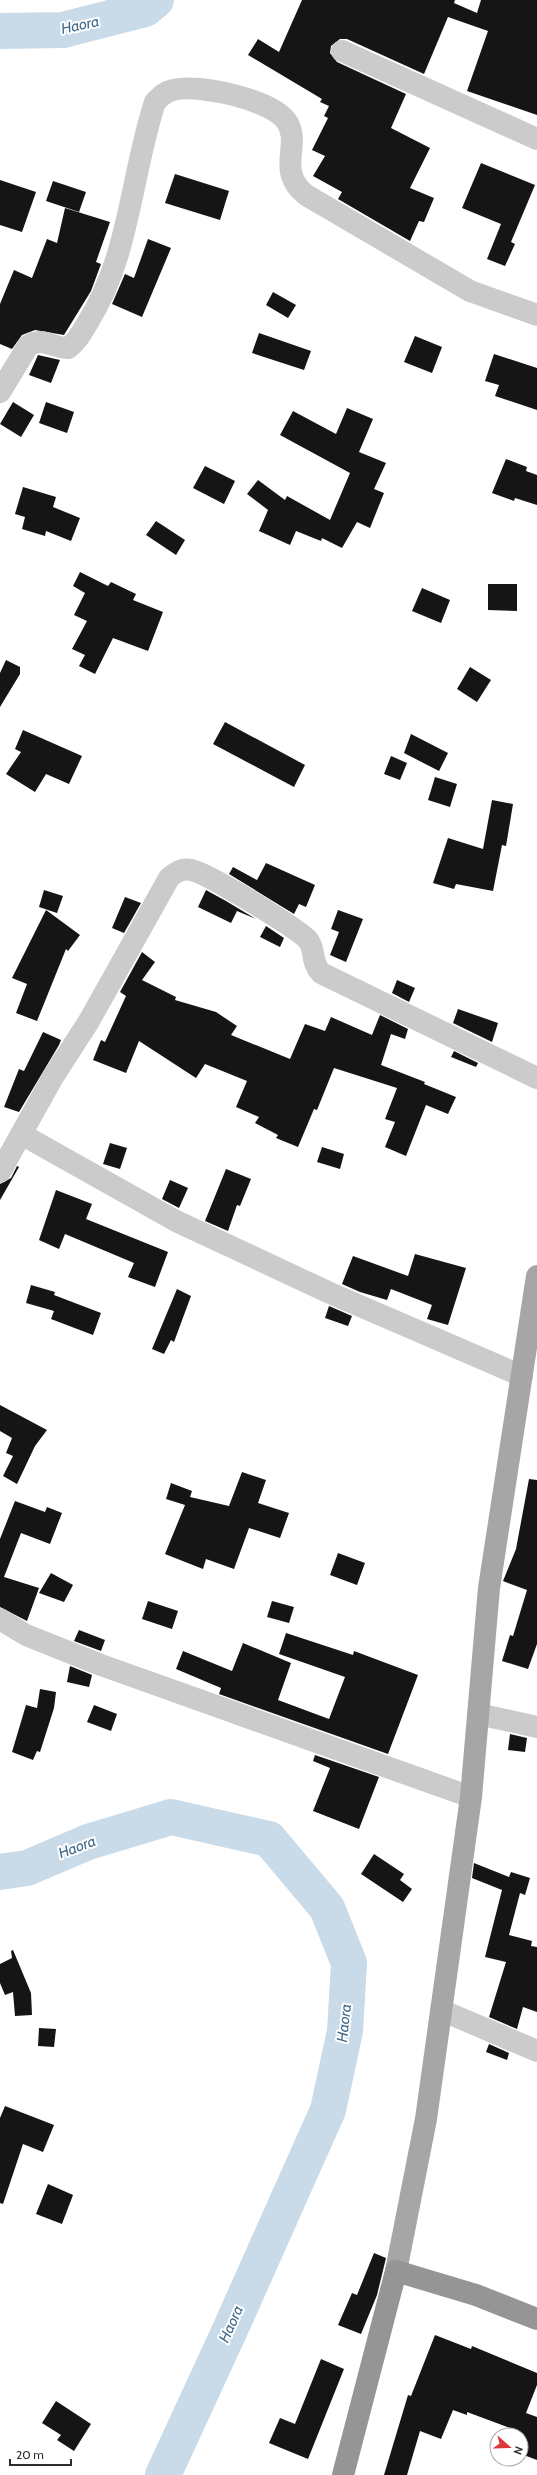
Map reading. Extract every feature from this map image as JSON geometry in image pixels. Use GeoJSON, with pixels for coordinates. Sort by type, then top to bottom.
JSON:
{"type":"FeatureCollection","features":[{"type":"Feature","properties":{"kind":"highway"},"geometry":{"type":"LineString","coordinates":[[343,2475],[396,2271],[476,2295],[537,2318]]}},
{"type":"Feature","properties":{"kind":"main road"},"geometry":{"type":"LineString","coordinates":[[396,2271],[426,2118],[442,2010],[471,1798],[489,1588],[537,1276]]}},
{"type":"Feature","properties":{"kind":"street"},"geometry":{"type":"LineString","coordinates":[[342,51],[537,139]]}},
{"type":"Feature","properties":{"kind":"street"},"geometry":{"type":"LineString","coordinates":[[0,392],[28,346],[35,341],[42,341],[68,348],[75,343],[100,304],[121,249],[155,102],[163,94],[174,90],[197,88],[242,97],[284,119],[290,129],[290,174],[296,187],[306,195],[470,291],[537,315]]}},
{"type":"Feature","properties":{"kind":"street"},"geometry":{"type":"LineString","coordinates":[[0,1172],[7,1163],[21,1134],[53,1077],[90,1021],[169,878],[177,870],[191,870],[211,879],[296,930],[309,942],[314,965],[321,973],[537,1078]]}},
{"type":"Feature","properties":{"kind":"street"},"geometry":{"type":"LineString","coordinates":[[21,1134],[176,1221],[330,1293],[522,1376]]}},
{"type":"Feature","properties":{"kind":"street"},"geometry":{"type":"LineString","coordinates":[[0,1619],[26,1635],[101,1665],[471,1798]]}},
{"type":"Feature","properties":{"kind":"street"},"geometry":{"type":"LineString","coordinates":[[478,1714],[537,1727]]}},
{"type":"Feature","properties":{"kind":"street"},"geometry":{"type":"LineString","coordinates":[[442,2010],[537,2050]]}},
{"type":"Feature","properties":{"kind":"building"},"geometry":{"type":"Polygon","coordinates":[[[302,0],[455,0],[454,3],[477,13],[481,0],[537,0],[537,115],[467,91],[488,31],[448,17],[424,74],[347,39],[340,39],[331,46],[330,53],[337,62],[406,94],[391,128],[430,148],[410,188],[434,198],[424,222],[419,221],[410,241],[338,199],[342,192],[313,176],[325,156],[312,150],[328,118],[324,116],[329,106],[320,102],[322,99],[248,55],[258,39],[279,52],[302,0]]]}},
{"type":"Feature","properties":{"kind":"building"},"geometry":{"type":"Polygon","coordinates":[[[481,163],[535,185],[511,242],[515,244],[505,266],[487,259],[501,224],[462,208],[481,163]]]}},
{"type":"Feature","properties":{"kind":"building"},"geometry":{"type":"Polygon","coordinates":[[[175,174],[229,191],[220,220],[165,203],[175,174]]]}},
{"type":"Feature","properties":{"kind":"building"},"geometry":{"type":"Polygon","coordinates":[[[0,180],[36,192],[22,232],[0,225],[0,180]]]}},
{"type":"Feature","properties":{"kind":"building"},"geometry":{"type":"Polygon","coordinates":[[[53,181],[86,192],[79,212],[46,201],[53,181]]]}},
{"type":"Feature","properties":{"kind":"building"},"geometry":{"type":"Polygon","coordinates":[[[65,208],[110,222],[96,262],[101,264],[91,291],[64,335],[35,330],[22,335],[12,349],[0,344],[0,304],[14,270],[32,278],[47,239],[57,243],[65,208]]]}},
{"type":"Feature","properties":{"kind":"building"},"geometry":{"type":"Polygon","coordinates":[[[148,239],[171,248],[142,317],[112,304],[125,274],[134,278],[148,239]]]}},
{"type":"Feature","properties":{"kind":"building"},"geometry":{"type":"Polygon","coordinates":[[[273,292],[296,305],[288,318],[266,305],[273,292]]]}},
{"type":"Feature","properties":{"kind":"building"},"geometry":{"type":"Polygon","coordinates":[[[259,333],[311,351],[304,370],[252,353],[259,333]]]}},
{"type":"Feature","properties":{"kind":"building"},"geometry":{"type":"Polygon","coordinates":[[[415,336],[442,347],[432,373],[404,362],[415,336]]]}},
{"type":"Feature","properties":{"kind":"building"},"geometry":{"type":"Polygon","coordinates":[[[494,354],[537,368],[537,410],[495,396],[499,385],[485,381],[494,354]]]}},
{"type":"Feature","properties":{"kind":"building"},"geometry":{"type":"Polygon","coordinates":[[[38,355],[60,360],[51,383],[29,375],[38,355]]]}},
{"type":"Feature","properties":{"kind":"building"},"geometry":{"type":"Polygon","coordinates":[[[13,402],[34,415],[21,437],[0,424],[13,402]]]}},
{"type":"Feature","properties":{"kind":"building"},"geometry":{"type":"Polygon","coordinates":[[[46,402],[74,412],[67,433],[39,423],[46,402]]]}},
{"type":"Feature","properties":{"kind":"building"},"geometry":{"type":"Polygon","coordinates":[[[347,408],[373,419],[359,452],[386,463],[374,489],[384,493],[370,528],[357,522],[342,548],[322,538],[321,541],[296,531],[290,545],[259,531],[268,510],[247,494],[258,480],[285,500],[287,496],[330,520],[350,473],[280,435],[293,411],[336,434],[347,408]]]}},
{"type":"Feature","properties":{"kind":"building"},"geometry":{"type":"Polygon","coordinates":[[[506,459],[527,467],[526,471],[537,475],[537,505],[515,498],[514,501],[492,493],[506,459]]]}},
{"type":"Feature","properties":{"kind":"building"},"geometry":{"type":"Polygon","coordinates":[[[205,466],[235,481],[224,504],[193,488],[205,466]]]}},
{"type":"Feature","properties":{"kind":"building"},"geometry":{"type":"Polygon","coordinates":[[[23,487],[56,497],[53,507],[80,518],[71,541],[46,531],[45,536],[22,529],[25,517],[15,514],[23,487]]]}},
{"type":"Feature","properties":{"kind":"building"},"geometry":{"type":"Polygon","coordinates":[[[156,521],[185,540],[176,555],[146,535],[156,521]]]}},
{"type":"Feature","properties":{"kind":"building"},"geometry":{"type":"Polygon","coordinates":[[[80,572],[108,586],[111,582],[136,594],[133,600],[163,612],[148,651],[113,638],[95,674],[79,666],[85,655],[72,649],[87,621],[74,615],[85,593],[73,586],[80,572]]]}},
{"type":"Feature","properties":{"kind":"building"},"geometry":{"type":"Polygon","coordinates":[[[488,584],[517,584],[517,611],[488,610],[488,584]]]}},
{"type":"Feature","properties":{"kind":"building"},"geometry":{"type":"Polygon","coordinates":[[[422,588],[450,600],[441,623],[412,611],[422,588]]]}},
{"type":"Feature","properties":{"kind":"building"},"geometry":{"type":"Polygon","coordinates":[[[6,660],[20,667],[20,674],[0,707],[0,673],[6,660]]]}},
{"type":"Feature","properties":{"kind":"building"},"geometry":{"type":"Polygon","coordinates":[[[470,667],[491,680],[477,702],[457,689],[470,667]]]}},
{"type":"Feature","properties":{"kind":"building"},"geometry":{"type":"Polygon","coordinates":[[[225,722],[305,765],[294,787],[213,744],[225,722]]]}},
{"type":"Feature","properties":{"kind":"building"},"geometry":{"type":"Polygon","coordinates":[[[23,730],[82,756],[69,784],[46,774],[35,792],[6,774],[21,752],[15,749],[23,730]]]}},
{"type":"Feature","properties":{"kind":"building"},"geometry":{"type":"Polygon","coordinates":[[[411,734],[448,753],[439,771],[404,753],[411,734]]]}},
{"type":"Feature","properties":{"kind":"building"},"geometry":{"type":"Polygon","coordinates":[[[391,756],[407,763],[400,780],[384,774],[391,756]]]}},
{"type":"Feature","properties":{"kind":"building"},"geometry":{"type":"Polygon","coordinates":[[[435,777],[457,784],[450,807],[428,800],[435,777]]]}},
{"type":"Feature","properties":{"kind":"building"},"geometry":{"type":"Polygon","coordinates":[[[492,800],[513,804],[506,846],[502,845],[493,891],[456,884],[454,889],[433,883],[448,838],[483,849],[492,800]]]}},
{"type":"Feature","properties":{"kind":"building"},"geometry":{"type":"Polygon","coordinates":[[[266,863],[315,885],[306,907],[299,904],[294,914],[229,874],[233,867],[257,880],[266,863]]]}},
{"type":"Feature","properties":{"kind":"building"},"geometry":{"type":"Polygon","coordinates":[[[44,890],[63,896],[57,913],[39,907],[44,890]]]}},
{"type":"Feature","properties":{"kind":"building"},"geometry":{"type":"Polygon","coordinates":[[[206,890],[256,919],[237,911],[231,923],[198,907],[206,890]]]}},
{"type":"Feature","properties":{"kind":"building"},"geometry":{"type":"Polygon","coordinates":[[[125,897],[141,903],[124,933],[112,928],[125,897]]]}},
{"type":"Feature","properties":{"kind":"building"},"geometry":{"type":"Polygon","coordinates":[[[46,910],[80,935],[68,951],[66,949],[37,1021],[16,1013],[27,984],[12,978],[46,910]]]}},
{"type":"Feature","properties":{"kind":"building"},"geometry":{"type":"Polygon","coordinates":[[[338,910],[363,919],[346,962],[330,955],[339,932],[331,929],[338,910]]]}},
{"type":"Feature","properties":{"kind":"building"},"geometry":{"type":"Polygon","coordinates":[[[266,926],[284,938],[280,947],[260,937],[266,926]]]}},
{"type":"Feature","properties":{"kind":"building"},"geometry":{"type":"Polygon","coordinates":[[[142,952],[155,962],[142,980],[176,997],[175,1000],[216,1012],[237,1026],[231,1035],[290,1059],[305,1024],[325,1031],[331,1017],[372,1035],[380,1015],[408,1029],[405,1039],[391,1034],[381,1065],[425,1082],[424,1084],[456,1097],[448,1114],[426,1105],[406,1156],[385,1147],[395,1122],[385,1119],[397,1088],[334,1068],[317,1110],[314,1109],[298,1147],[276,1138],[278,1135],[255,1123],[259,1117],[236,1107],[247,1081],[205,1064],[196,1078],[139,1041],[126,1073],[93,1060],[101,1040],[105,1042],[126,996],[120,992],[142,952]]]}},
{"type":"Feature","properties":{"kind":"building"},"geometry":{"type":"Polygon","coordinates":[[[397,980],[415,988],[409,1002],[392,993],[397,980]]]}},
{"type":"Feature","properties":{"kind":"building"},"geometry":{"type":"Polygon","coordinates":[[[458,1009],[498,1023],[492,1042],[453,1023],[458,1009]]]}},
{"type":"Feature","properties":{"kind":"building"},"geometry":{"type":"Polygon","coordinates":[[[43,1032],[61,1040],[59,1045],[19,1112],[4,1107],[19,1069],[24,1071],[43,1032]]]}},
{"type":"Feature","properties":{"kind":"building"},"geometry":{"type":"Polygon","coordinates":[[[454,1051],[478,1063],[476,1067],[451,1057],[454,1051]]]}},
{"type":"Feature","properties":{"kind":"building"},"geometry":{"type":"Polygon","coordinates":[[[110,1143],[127,1148],[120,1169],[103,1164],[110,1143]]]}},
{"type":"Feature","properties":{"kind":"building"},"geometry":{"type":"Polygon","coordinates":[[[322,1147],[344,1154],[340,1169],[317,1162],[322,1147]]]}},
{"type":"Feature","properties":{"kind":"building"},"geometry":{"type":"Polygon","coordinates":[[[17,1166],[19,1167],[0,1200],[0,1184],[11,1178],[17,1166]]]}},
{"type":"Feature","properties":{"kind":"building"},"geometry":{"type":"Polygon","coordinates":[[[226,1169],[251,1179],[240,1206],[237,1205],[228,1231],[205,1221],[226,1169]]]}},
{"type":"Feature","properties":{"kind":"building"},"geometry":{"type":"Polygon","coordinates":[[[170,1180],[188,1188],[179,1208],[162,1199],[170,1180]]]}},
{"type":"Feature","properties":{"kind":"building"},"geometry":{"type":"Polygon","coordinates":[[[56,1190],[92,1204],[86,1219],[168,1252],[155,1287],[128,1277],[134,1263],[65,1234],[59,1249],[39,1240],[56,1190]]]}},
{"type":"Feature","properties":{"kind":"building"},"geometry":{"type":"Polygon","coordinates":[[[415,1254],[466,1268],[448,1325],[427,1319],[432,1305],[391,1289],[387,1300],[360,1292],[342,1284],[353,1256],[408,1276],[415,1254]]]}},
{"type":"Feature","properties":{"kind":"building"},"geometry":{"type":"Polygon","coordinates":[[[31,1285],[55,1292],[54,1295],[101,1313],[93,1335],[51,1319],[54,1311],[26,1303],[31,1285]]]}},
{"type":"Feature","properties":{"kind":"building"},"geometry":{"type":"Polygon","coordinates":[[[177,1289],[191,1296],[174,1342],[171,1340],[164,1354],[152,1349],[177,1289]]]}},
{"type":"Feature","properties":{"kind":"building"},"geometry":{"type":"Polygon","coordinates":[[[329,1306],[352,1316],[348,1326],[325,1318],[329,1306]]]}},
{"type":"Feature","properties":{"kind":"building"},"geometry":{"type":"Polygon","coordinates":[[[0,1405],[47,1430],[35,1446],[17,1484],[3,1476],[13,1456],[6,1453],[12,1438],[0,1431],[0,1405]]]}},
{"type":"Feature","properties":{"kind":"building"},"geometry":{"type":"Polygon","coordinates":[[[242,1472],[266,1480],[258,1503],[289,1513],[280,1538],[249,1528],[234,1569],[206,1559],[203,1569],[165,1554],[185,1505],[166,1499],[171,1483],[192,1491],[190,1497],[229,1506],[242,1472]]]}},
{"type":"Feature","properties":{"kind":"building"},"geometry":{"type":"Polygon","coordinates":[[[529,1479],[537,1480],[537,1644],[528,1669],[502,1661],[510,1635],[513,1636],[527,1590],[503,1581],[516,1549],[529,1479]]]}},
{"type":"Feature","properties":{"kind":"building"},"geometry":{"type":"Polygon","coordinates":[[[15,1501],[45,1512],[47,1507],[62,1513],[50,1544],[21,1533],[4,1577],[39,1588],[27,1621],[0,1607],[0,1539],[15,1501]]]}},
{"type":"Feature","properties":{"kind":"building"},"geometry":{"type":"Polygon","coordinates":[[[338,1553],[365,1563],[357,1585],[330,1575],[338,1553]]]}},
{"type":"Feature","properties":{"kind":"building"},"geometry":{"type":"Polygon","coordinates":[[[51,1573],[73,1585],[64,1602],[39,1593],[51,1573]]]}},
{"type":"Feature","properties":{"kind":"building"},"geometry":{"type":"Polygon","coordinates":[[[148,1601],[178,1611],[172,1629],[142,1619],[148,1601]]]}},
{"type":"Feature","properties":{"kind":"building"},"geometry":{"type":"Polygon","coordinates":[[[272,1601],[294,1607],[289,1623],[267,1617],[272,1601]]]}},
{"type":"Feature","properties":{"kind":"building"},"geometry":{"type":"Polygon","coordinates":[[[79,1630],[105,1640],[101,1651],[74,1641],[79,1630]]]}},
{"type":"Feature","properties":{"kind":"building"},"geometry":{"type":"Polygon","coordinates":[[[286,1633],[353,1655],[354,1651],[418,1675],[388,1754],[219,1694],[221,1688],[176,1669],[183,1651],[232,1671],[243,1643],[291,1663],[278,1700],[329,1719],[345,1677],[279,1654],[286,1633]]]}},
{"type":"Feature","properties":{"kind":"building"},"geometry":{"type":"Polygon","coordinates":[[[70,1666],[92,1675],[89,1687],[67,1682],[70,1666]]]}},
{"type":"Feature","properties":{"kind":"building"},"geometry":{"type":"Polygon","coordinates":[[[40,1689],[56,1692],[54,1708],[40,1752],[37,1751],[33,1760],[12,1752],[26,1705],[37,1708],[40,1689]]]}},
{"type":"Feature","properties":{"kind":"building"},"geometry":{"type":"Polygon","coordinates":[[[94,1705],[117,1714],[111,1731],[87,1722],[94,1705]]]}},
{"type":"Feature","properties":{"kind":"building"},"geometry":{"type":"Polygon","coordinates":[[[510,1734],[527,1738],[525,1752],[508,1750],[510,1734]]]}},
{"type":"Feature","properties":{"kind":"building"},"geometry":{"type":"Polygon","coordinates":[[[315,1755],[379,1777],[359,1829],[313,1811],[330,1768],[313,1761],[315,1755]]]}},
{"type":"Feature","properties":{"kind":"building"},"geometry":{"type":"Polygon","coordinates":[[[374,1854],[404,1874],[400,1880],[412,1889],[403,1902],[361,1874],[374,1854]]]}},
{"type":"Feature","properties":{"kind":"building"},"geometry":{"type":"Polygon","coordinates":[[[474,1863],[509,1877],[511,1872],[530,1878],[525,1895],[520,1893],[509,1935],[532,1941],[531,1946],[537,1947],[537,2012],[523,2007],[517,2029],[489,2017],[506,1962],[485,1957],[502,1890],[472,1878],[474,1863]]]}},
{"type":"Feature","properties":{"kind":"building"},"geometry":{"type":"Polygon","coordinates":[[[13,1950],[31,1993],[32,2015],[15,2016],[13,1992],[5,1995],[0,1983],[0,1964],[12,1958],[11,1951],[13,1950]]]}},
{"type":"Feature","properties":{"kind":"building"},"geometry":{"type":"Polygon","coordinates":[[[39,2028],[56,2029],[54,2047],[38,2046],[39,2028]]]}},
{"type":"Feature","properties":{"kind":"building"},"geometry":{"type":"Polygon","coordinates":[[[489,2044],[509,2053],[507,2060],[486,2052],[489,2044]]]}},
{"type":"Feature","properties":{"kind":"building"},"geometry":{"type":"Polygon","coordinates":[[[5,2106],[54,2125],[43,2152],[23,2144],[3,2204],[0,2203],[0,2118],[5,2106]]]}},
{"type":"Feature","properties":{"kind":"building"},"geometry":{"type":"Polygon","coordinates":[[[48,2184],[73,2195],[62,2224],[36,2214],[48,2184]]]}},
{"type":"Feature","properties":{"kind":"building"},"geometry":{"type":"Polygon","coordinates":[[[374,2253],[386,2258],[377,2295],[361,2334],[338,2325],[352,2293],[357,2295],[374,2253]]]}},
{"type":"Feature","properties":{"kind":"building"},"geometry":{"type":"Polygon","coordinates":[[[435,2335],[471,2349],[472,2346],[537,2373],[537,2385],[526,2413],[537,2417],[537,2460],[529,2457],[529,2427],[507,2427],[467,2412],[467,2415],[453,2410],[441,2439],[420,2431],[407,2475],[384,2475],[408,2395],[411,2396],[435,2335]]]}},
{"type":"Feature","properties":{"kind":"building"},"geometry":{"type":"Polygon","coordinates":[[[321,2359],[344,2369],[308,2459],[269,2443],[280,2418],[295,2424],[321,2359]]]}},
{"type":"Feature","properties":{"kind":"building"},"geometry":{"type":"Polygon","coordinates":[[[56,2401],[91,2424],[74,2451],[57,2440],[61,2435],[42,2423],[56,2401]]]}},
{"type":"Feature","properties":{"kind":"waterway","name":"Haora"},"geometry":{"type":"LineString","coordinates":[[0,31],[63,30],[145,9],[156,0]]}},
{"type":"Feature","properties":{"kind":"waterway","name":"Haora"},"geometry":{"type":"LineString","coordinates":[[0,1872],[27,1868],[88,1842],[171,1817],[269,1839],[327,1908],[349,1963],[345,2031],[328,2110],[229,2332],[163,2475]]}}]}
